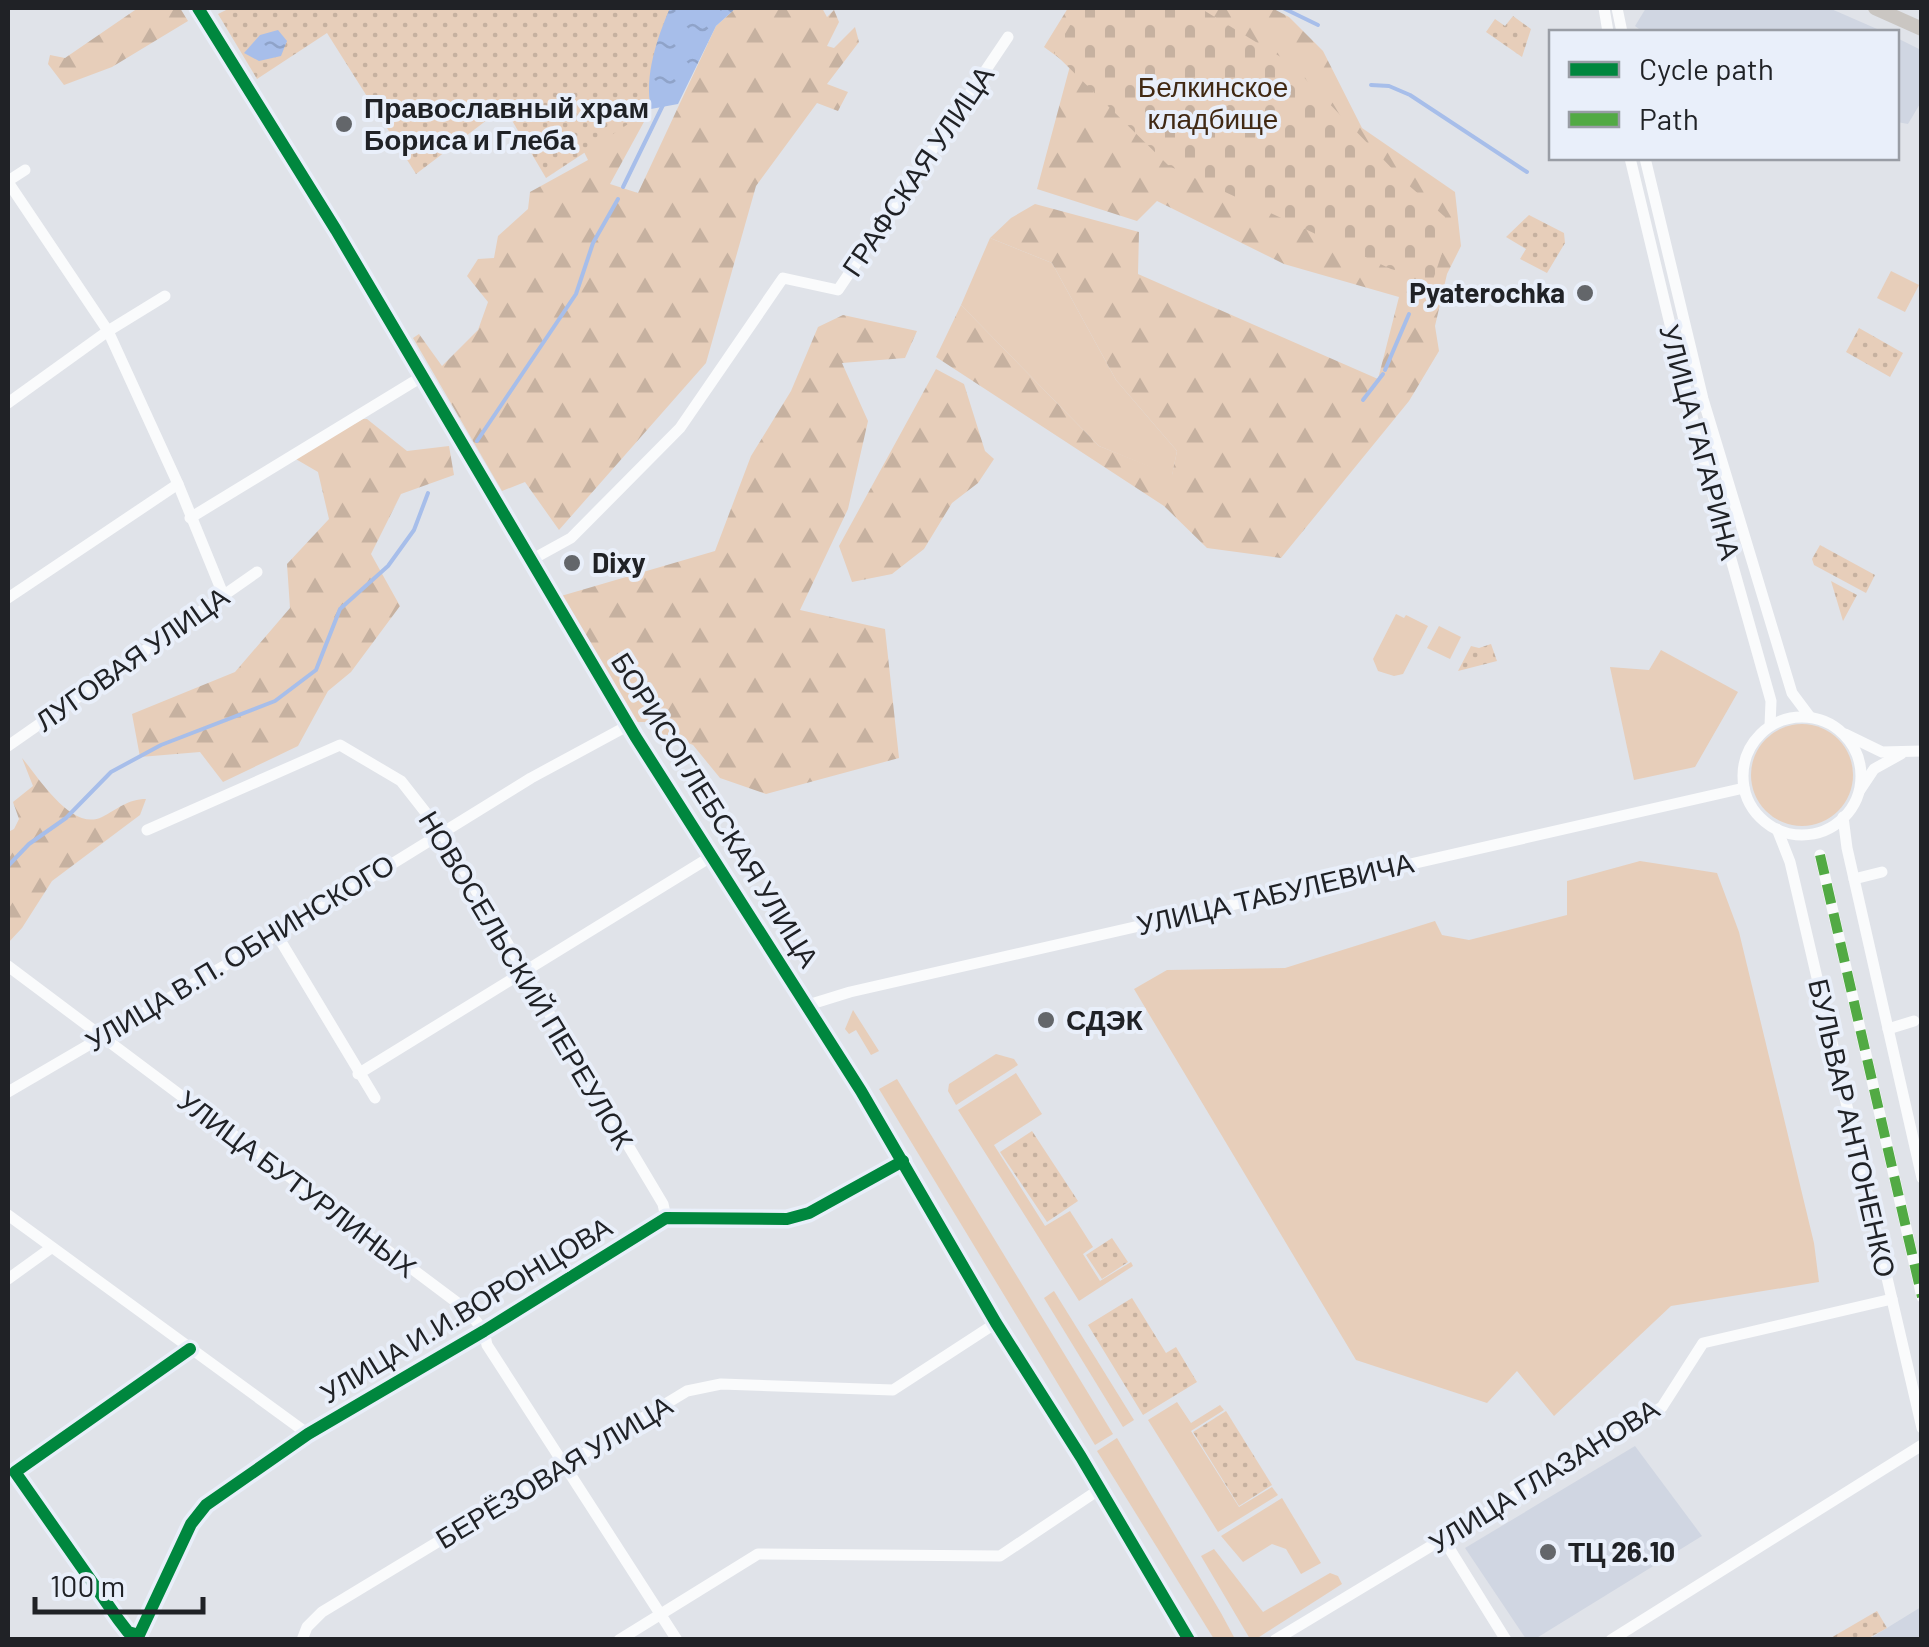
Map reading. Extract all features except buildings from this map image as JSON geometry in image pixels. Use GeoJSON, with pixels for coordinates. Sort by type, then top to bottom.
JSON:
{"type":"FeatureCollection","features":[{"type":"Feature","properties":{"kind":"main road"},"geometry":{"type":"LineString","coordinates":[[1875,8],[1922,29]]}},
{"type":"Feature","properties":{"kind":"street","name":"БОРИСОГЛЕБСКАЯ УЛИЦА"},"geometry":{"type":"LineString","coordinates":[[198,8],[423,376],[628,725],[904,1161],[996,1323],[1189,1640]]}},
{"type":"Feature","properties":{"kind":"street","name":"ГРАФСКАЯ УЛИЦА"},"geometry":{"type":"LineString","coordinates":[[531,560],[571,538],[680,428],[783,278],[838,290],[1008,37]]}},
{"type":"Feature","properties":{"kind":"street","name":"УЛИЦА ГАГАРИНА"},"geometry":{"type":"LineString","coordinates":[[1630,160],[1700,448],[1771,701],[1770,726]]}},
{"type":"Feature","properties":{"kind":"street","name":"УЛИЦА ГАГАРИНА"},"geometry":{"type":"LineString","coordinates":[[1644,160],[1703,399],[1792,693],[1810,718]]}},
{"type":"Feature","properties":{"kind":"street"},"geometry":{"type":"LineString","coordinates":[[25,170],[8,181],[108,331],[178,484],[222,594]]}},
{"type":"Feature","properties":{"kind":"street"},"geometry":{"type":"LineString","coordinates":[[8,403],[108,331],[165,296]]}},
{"type":"Feature","properties":{"kind":"street"},"geometry":{"type":"LineString","coordinates":[[190,518],[423,376]]}},
{"type":"Feature","properties":{"kind":"street"},"geometry":{"type":"LineString","coordinates":[[8,598],[178,484]]}},
{"type":"Feature","properties":{"kind":"street","name":"ЛУГОВАЯ УЛИЦА"},"geometry":{"type":"LineString","coordinates":[[8,746],[256,572]]}},
{"type":"Feature","properties":{"kind":"street"},"geometry":{"type":"LineString","coordinates":[[1903,753],[1874,769],[1843,817],[1812,834],[1777,829],[1762,819],[1750,805],[1744,788],[1742,774],[1750,746],[1770,726],[1790,718],[1827,722],[1871,749],[1922,751]]}},
{"type":"Feature","properties":{"kind":"street","name":"УЛИЦА В.П. ОБНИНСКОГО"},"geometry":{"type":"LineString","coordinates":[[8,1092],[277,934],[441,832],[628,725]]}},
{"type":"Feature","properties":{"kind":"street"},"geometry":{"type":"LineString","coordinates":[[1842,733],[1860,768],[1858,794]]}},
{"type":"Feature","properties":{"kind":"street","name":"НОВОСЕЛЬСКИЙ ПЕРЕУЛОК"},"geometry":{"type":"LineString","coordinates":[[146,830],[340,746],[401,781],[441,832],[663,1204],[666,1218]]}},
{"type":"Feature","properties":{"kind":"street","name":"УЛИЦА ТАБУЛЕВИЧА"},"geometry":{"type":"LineString","coordinates":[[808,1006],[850,992],[1744,788]]}},
{"type":"Feature","properties":{"kind":"street","name":"БУЛЬВАР АНТОНЕНКО"},"geometry":{"type":"LineString","coordinates":[[1843,817],[1922,1178]]}},
{"type":"Feature","properties":{"kind":"street","name":"БУЛЬВАР АНТОНЕНКО"},"geometry":{"type":"LineString","coordinates":[[1777,829],[1790,862],[1922,1428]]}},
{"type":"Feature","properties":{"kind":"street"},"geometry":{"type":"LineString","coordinates":[[1820,855],[1922,1297]]}},
{"type":"Feature","properties":{"kind":"street"},"geometry":{"type":"LineString","coordinates":[[358,1074],[712,856]]}},
{"type":"Feature","properties":{"kind":"street"},"geometry":{"type":"LineString","coordinates":[[1854,879],[1882,872]]}},
{"type":"Feature","properties":{"kind":"street"},"geometry":{"type":"LineString","coordinates":[[277,934],[375,1098]]}},
{"type":"Feature","properties":{"kind":"street","name":"УЛИЦА БУТУРЛИНЫХ"},"geometry":{"type":"LineString","coordinates":[[8,966],[467,1310],[484,1331],[487,1345],[677,1640]]}},
{"type":"Feature","properties":{"kind":"street"},"geometry":{"type":"LineString","coordinates":[[1888,1029],[1914,1021]]}},
{"type":"Feature","properties":{"kind":"street"},"geometry":{"type":"LineString","coordinates":[[666,1218],[787,1220],[810,1213],[904,1161]]}},
{"type":"Feature","properties":{"kind":"street"},"geometry":{"type":"LineString","coordinates":[[8,1215],[308,1434]]}},
{"type":"Feature","properties":{"kind":"street","name":"УЛИЦА И.И.ВОРОНЦОВА"},"geometry":{"type":"LineString","coordinates":[[190,1348],[15,1472],[118,1619],[128,1632],[139,1635],[190,1524],[206,1505],[308,1434],[666,1218]]}},
{"type":"Feature","properties":{"kind":"street"},"geometry":{"type":"LineString","coordinates":[[8,1279],[51,1248]]}},
{"type":"Feature","properties":{"kind":"street","name":"УЛИЦА ГЛАЗАНОВА"},"geometry":{"type":"LineString","coordinates":[[1275,1640],[1662,1407],[1702,1343],[1892,1299]]}},
{"type":"Feature","properties":{"kind":"street","name":"БЕРЁЗОВАЯ УЛИЦА"},"geometry":{"type":"LineString","coordinates":[[302,1640],[322,1612],[688,1391],[721,1384],[893,1390],[996,1323]]}},
{"type":"Feature","properties":{"kind":"street"},"geometry":{"type":"LineString","coordinates":[[1612,1640],[1922,1445]]}},
{"type":"Feature","properties":{"kind":"street"},"geometry":{"type":"LineString","coordinates":[[619,1640],[758,1554],[1000,1556],[1100,1489]]}},
{"type":"Feature","properties":{"kind":"street"},"geometry":{"type":"LineString","coordinates":[[1444,1540],[1506,1640]]}},
{"type":"Feature","properties":{"kind":"shaded area"},"geometry":{"type":"Polygon","coordinates":[[[1646,8],[1829,8],[1879,30],[1640,30],[1635,26],[1646,8]]]}},
{"type":"Feature","properties":{"kind":"shaded area"},"geometry":{"type":"Polygon","coordinates":[[[1899,39],[1921,50],[1921,102],[1908,124],[1899,122],[1899,39]]]}},
{"type":"Feature","properties":{"kind":"shaded area"},"geometry":{"type":"Polygon","coordinates":[[[1635,1446],[1702,1536],[1535,1639],[1526,1639],[1465,1548],[1635,1446]]]}},
{"type":"Feature","properties":{"kind":"shaded area"},"geometry":{"type":"Polygon","coordinates":[[[1921,1607],[1921,1639],[1869,1639],[1921,1607]]]}},
{"type":"Feature","properties":{"kind":"green space"},"geometry":{"type":"Polygon","coordinates":[[[138,8],[180,8],[188,21],[112,67],[64,85],[48,64],[50,55],[65,58],[138,8]]]}},
{"type":"Feature","properties":{"kind":"green space"},"geometry":{"type":"Polygon","coordinates":[[[230,8],[670,8],[651,70],[651,109],[546,178],[504,107],[416,174],[327,33],[257,79],[218,14],[230,8]]]}},
{"type":"Feature","properties":{"kind":"green space"},"geometry":{"type":"Polygon","coordinates":[[[670,8],[654,57],[648,93],[651,109],[610,184],[638,193],[716,26],[736,8],[822,8],[827,17],[834,10],[839,22],[827,46],[834,48],[855,27],[859,42],[827,84],[848,92],[838,111],[817,103],[756,186],[706,363],[559,530],[525,482],[502,491],[413,338],[419,334],[442,366],[478,330],[488,302],[467,276],[478,259],[494,258],[498,236],[528,209],[530,192],[588,160],[570,124],[670,8]]]}},
{"type":"Feature","properties":{"kind":"green space"},"geometry":{"type":"Polygon","coordinates":[[[1068,8],[1272,8],[1289,17],[1323,51],[1362,128],[1455,192],[1461,246],[1447,274],[1435,326],[1439,351],[1409,401],[1281,558],[1207,548],[1164,506],[936,357],[961,305],[1099,446],[1172,475],[1177,451],[1116,380],[1052,263],[990,238],[1011,218],[1035,204],[1139,232],[1138,274],[1378,379],[1399,297],[1284,264],[1157,201],[1137,221],[1037,189],[1070,66],[1044,47],[1068,8]]]}},
{"type":"Feature","properties":{"kind":"green space","name":"Белкинское кладбище"},"geometry":{"type":"Polygon","coordinates":[[[1080,8],[1200,8],[1289,62],[1406,183],[1452,223],[1433,280],[1391,269],[1169,166],[1054,53],[1080,8]]]}},
{"type":"Feature","properties":{"kind":"green space"},"geometry":{"type":"Polygon","coordinates":[[[1513,16],[1531,29],[1522,57],[1486,32],[1495,19],[1505,26],[1513,16]]]}},
{"type":"Feature","properties":{"kind":"green space"},"geometry":{"type":"Polygon","coordinates":[[[1529,215],[1564,233],[1565,243],[1547,273],[1520,259],[1526,249],[1506,237],[1529,215]]]}},
{"type":"Feature","properties":{"kind":"green space"},"geometry":{"type":"Polygon","coordinates":[[[990,238],[1052,263],[1116,380],[1177,451],[1172,476],[1099,446],[961,305],[990,238]]]}},
{"type":"Feature","properties":{"kind":"green space"},"geometry":{"type":"Polygon","coordinates":[[[1891,271],[1919,285],[1905,312],[1877,298],[1891,271]]]}},
{"type":"Feature","properties":{"kind":"green space"},"geometry":{"type":"Polygon","coordinates":[[[843,315],[917,331],[905,358],[842,363],[868,421],[848,509],[800,610],[885,629],[899,758],[766,794],[720,778],[693,745],[674,737],[668,744],[651,722],[635,722],[561,596],[715,551],[751,456],[791,391],[818,327],[843,315]]]}},
{"type":"Feature","properties":{"kind":"green space"},"geometry":{"type":"Polygon","coordinates":[[[1859,328],[1903,353],[1890,377],[1846,352],[1859,328]]]}},
{"type":"Feature","properties":{"kind":"green space"},"geometry":{"type":"Polygon","coordinates":[[[936,369],[964,384],[985,451],[994,459],[978,483],[952,503],[924,549],[892,574],[852,582],[839,546],[936,369]]]}},
{"type":"Feature","properties":{"kind":"green space"},"geometry":{"type":"Polygon","coordinates":[[[363,419],[407,451],[449,446],[454,475],[401,494],[371,554],[400,606],[351,672],[328,691],[298,746],[223,782],[200,752],[140,757],[132,714],[235,672],[290,608],[287,564],[329,519],[318,472],[294,458],[363,419]]]}},
{"type":"Feature","properties":{"kind":"green space"},"geometry":{"type":"Polygon","coordinates":[[[1820,545],[1875,575],[1866,593],[1814,565],[1812,559],[1820,545]]]}},
{"type":"Feature","properties":{"kind":"green space"},"geometry":{"type":"Polygon","coordinates":[[[1831,581],[1857,595],[1843,621],[1831,581]]]}},
{"type":"Feature","properties":{"kind":"green space"},"geometry":{"type":"Polygon","coordinates":[[[1396,614],[1428,626],[1403,674],[1394,676],[1378,671],[1373,659],[1396,614]]]}},
{"type":"Feature","properties":{"kind":"green space"},"geometry":{"type":"Polygon","coordinates":[[[1439,626],[1461,637],[1450,659],[1427,648],[1439,626]]]}},
{"type":"Feature","properties":{"kind":"green space"},"geometry":{"type":"Polygon","coordinates":[[[1491,644],[1497,661],[1458,671],[1471,646],[1491,644]]]}},
{"type":"Feature","properties":{"kind":"green space"},"geometry":{"type":"Polygon","coordinates":[[[1661,650],[1738,692],[1695,767],[1634,780],[1610,667],[1649,670],[1661,650]]]}},
{"type":"Feature","properties":{"kind":"green space"},"geometry":{"type":"Polygon","coordinates":[[[1802,724],[1821,728],[1838,739],[1849,756],[1853,775],[1849,794],[1838,811],[1821,822],[1802,826],[1783,822],[1766,811],[1755,794],[1751,775],[1755,756],[1766,739],[1783,728],[1802,724]]]}},
{"type":"Feature","properties":{"kind":"green space"},"geometry":{"type":"Polygon","coordinates":[[[22,758],[57,801],[79,817],[91,820],[146,799],[140,815],[52,881],[8,943],[8,832],[19,819],[13,802],[33,786],[22,758]]]}},
{"type":"Feature","properties":{"kind":"green space"},"geometry":{"type":"Polygon","coordinates":[[[1640,861],[1717,873],[1739,932],[1814,1243],[1819,1282],[1671,1306],[1554,1416],[1517,1371],[1487,1403],[1356,1360],[1134,989],[1167,970],[1285,968],[1435,921],[1442,935],[1469,940],[1567,915],[1567,881],[1640,861]]]}},
{"type":"Feature","properties":{"kind":"green space"},"geometry":{"type":"Polygon","coordinates":[[[853,1010],[879,1051],[871,1055],[856,1030],[849,1034],[845,1029],[853,1010]]]}},
{"type":"Feature","properties":{"kind":"green space"},"geometry":{"type":"Polygon","coordinates":[[[996,1054],[1014,1059],[1018,1065],[956,1105],[948,1091],[949,1084],[996,1054]]]}},
{"type":"Feature","properties":{"kind":"green space"},"geometry":{"type":"Polygon","coordinates":[[[1016,1073],[1042,1114],[994,1145],[1045,1226],[1070,1211],[1093,1247],[1083,1254],[1100,1281],[1131,1262],[1133,1266],[1079,1301],[958,1110],[1016,1073]]]}},
{"type":"Feature","properties":{"kind":"green space"},"geometry":{"type":"Polygon","coordinates":[[[897,1079],[1113,1434],[1095,1445],[879,1089],[897,1079]]]}},
{"type":"Feature","properties":{"kind":"green space"},"geometry":{"type":"Polygon","coordinates":[[[1032,1131],[1078,1201],[1047,1222],[1000,1152],[1032,1131]]]}},
{"type":"Feature","properties":{"kind":"green space"},"geometry":{"type":"Polygon","coordinates":[[[1112,1238],[1128,1262],[1102,1279],[1086,1255],[1112,1238]]]}},
{"type":"Feature","properties":{"kind":"green space"},"geometry":{"type":"Polygon","coordinates":[[[1054,1291],[1134,1420],[1123,1427],[1044,1298],[1054,1291]]]}},
{"type":"Feature","properties":{"kind":"green space"},"geometry":{"type":"Polygon","coordinates":[[[1132,1298],[1166,1353],[1176,1347],[1197,1382],[1143,1415],[1088,1325],[1132,1298]]]}},
{"type":"Feature","properties":{"kind":"green space"},"geometry":{"type":"Polygon","coordinates":[[[1177,1402],[1191,1423],[1220,1405],[1224,1410],[1191,1431],[1239,1507],[1272,1487],[1278,1495],[1218,1532],[1148,1420],[1177,1402]]]}},
{"type":"Feature","properties":{"kind":"green space"},"geometry":{"type":"Polygon","coordinates":[[[1226,1411],[1272,1485],[1239,1506],[1193,1432],[1226,1411]]]}},
{"type":"Feature","properties":{"kind":"green space"},"geometry":{"type":"Polygon","coordinates":[[[1117,1438],[1235,1639],[1214,1639],[1097,1451],[1117,1438]]]}},
{"type":"Feature","properties":{"kind":"green space"},"geometry":{"type":"Polygon","coordinates":[[[1282,1498],[1321,1563],[1301,1574],[1286,1549],[1272,1544],[1243,1562],[1221,1536],[1282,1498]]]}},
{"type":"Feature","properties":{"kind":"green space"},"geometry":{"type":"Polygon","coordinates":[[[1214,1549],[1263,1612],[1330,1573],[1338,1576],[1342,1584],[1256,1639],[1250,1639],[1201,1556],[1214,1549]]]}},
{"type":"Feature","properties":{"kind":"green space"},"geometry":{"type":"Polygon","coordinates":[[[1877,1611],[1887,1628],[1867,1639],[1829,1639],[1877,1611]]]}},
{"type":"Feature","properties":{"kind":"water"},"geometry":{"type":"Polygon","coordinates":[[[670,8],[736,8],[716,26],[678,104],[651,109],[651,70],[670,8]]]}},
{"type":"Feature","properties":{"kind":"water"},"geometry":{"type":"Polygon","coordinates":[[[278,30],[287,41],[281,56],[259,61],[244,53],[260,35],[278,30]]]}},
{"type":"Feature","properties":{"kind":"waterway"},"geometry":{"type":"LineString","coordinates":[[1283,8],[1318,25]]}},
{"type":"Feature","properties":{"kind":"waterway"},"geometry":{"type":"LineString","coordinates":[[1371,85],[1389,86],[1410,95],[1527,172]]}},
{"type":"Feature","properties":{"kind":"waterway"},"geometry":{"type":"LineString","coordinates":[[623,187],[663,105]]}},
{"type":"Feature","properties":{"kind":"waterway"},"geometry":{"type":"LineString","coordinates":[[477,441],[576,294],[593,243],[618,199]]}},
{"type":"Feature","properties":{"kind":"waterway"},"geometry":{"type":"LineString","coordinates":[[1385,370],[1409,314]]}},
{"type":"Feature","properties":{"kind":"waterway"},"geometry":{"type":"LineString","coordinates":[[1363,400],[1383,374]]}},
{"type":"Feature","properties":{"kind":"waterway"},"geometry":{"type":"LineString","coordinates":[[8,866],[29,844],[66,818],[111,772],[161,745],[275,701],[316,670],[340,609],[388,566],[414,530],[428,493]]}},
{"type":"Feature","properties":{"kind":"marked path"},"geometry":{"type":"LineString","coordinates":[[1820,855],[1922,1297]]}},
{"type":"Feature","properties":{"kind":"cycle path"},"geometry":{"type":"LineString","coordinates":[[198,8],[336,230],[635,736],[861,1091],[996,1323],[1189,1640]]}},
{"type":"Feature","properties":{"kind":"cycle path"},"geometry":{"type":"LineString","coordinates":[[190,1349],[15,1472],[118,1619],[128,1632],[139,1635],[191,1524],[206,1505],[308,1434],[666,1218],[787,1219],[809,1213],[903,1161]]}},
{"type":"Feature","properties":{"kind":"place","name":"Православный храм Бориса и Глеба"},"geometry":{"type":"Point","coordinates":[344,124]}},
{"type":"Feature","properties":{"kind":"place","name":"Pyaterochka"},"geometry":{"type":"Point","coordinates":[1585,293]}},
{"type":"Feature","properties":{"kind":"place","name":"Dixy"},"geometry":{"type":"Point","coordinates":[572,563]}},
{"type":"Feature","properties":{"kind":"place","name":"СДЭК"},"geometry":{"type":"Point","coordinates":[1046,1020]}},
{"type":"Feature","properties":{"kind":"place","name":"ТЦ 26.10"},"geometry":{"type":"Point","coordinates":[1548,1552]}}]}
